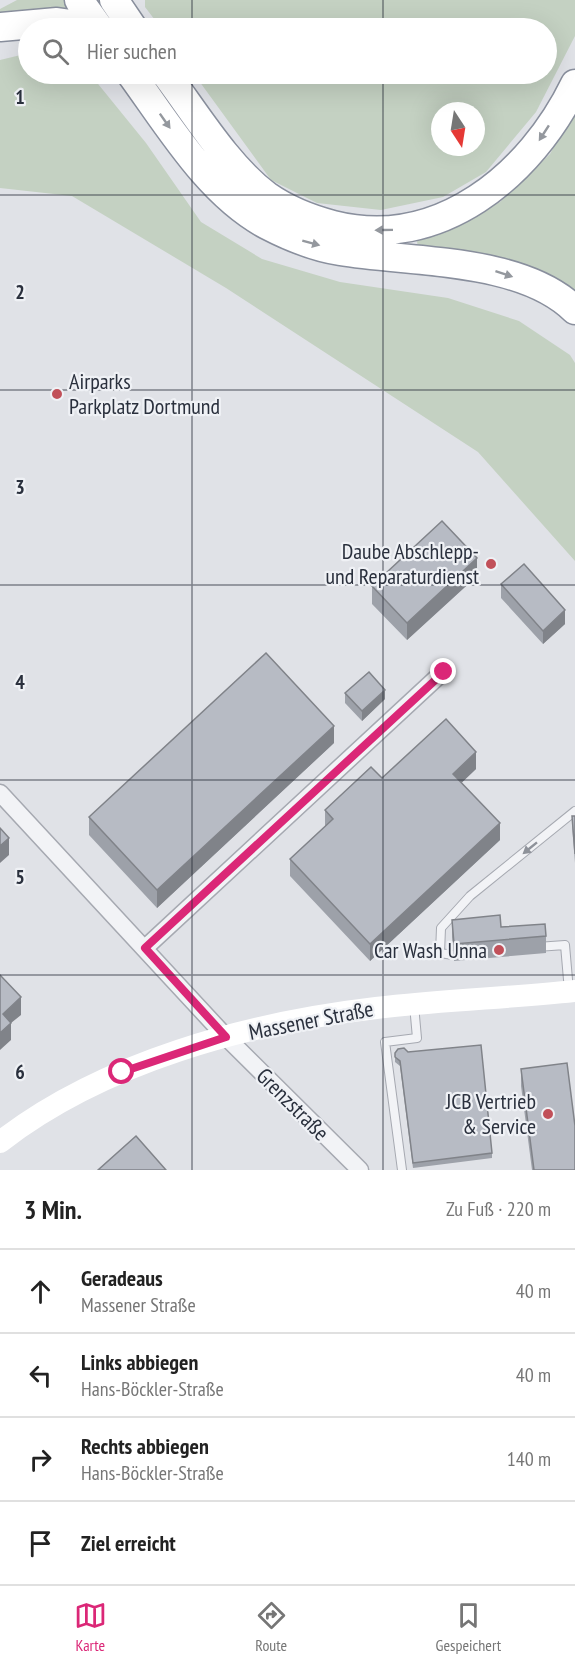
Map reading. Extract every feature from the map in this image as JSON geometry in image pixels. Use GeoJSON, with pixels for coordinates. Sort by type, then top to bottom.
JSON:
{"type":"FeatureCollection","features":[{"type":"Feature","properties":{"kind":"highway"},"geometry":{"type":"LineString","coordinates":[[80,0],[92,18]]}},
{"type":"Feature","properties":{"kind":"highway"},"geometry":{"type":"LineString","coordinates":[[114,0],[130,17]]}},
{"type":"Feature","properties":{"kind":"highway"},"geometry":{"type":"LineString","coordinates":[[0,27],[18,25]]}},
{"type":"Feature","properties":{"kind":"highway"},"geometry":{"type":"LineString","coordinates":[[138,84],[176,136],[223,193],[266,224],[298,240],[338,251],[488,269],[532,283],[567,302],[575,310]]}},
{"type":"Feature","properties":{"kind":"highway"},"geometry":{"type":"LineString","coordinates":[[173,84],[227,156],[268,196],[308,219],[355,231],[403,230],[448,216],[496,187],[534,149],[575,84]]}},
{"type":"Feature","properties":{"kind":"main road","name":"Massener Straße"},"geometry":{"type":"LineString","coordinates":[[0,1142],[39,1115],[122,1072],[226,1037],[332,1014],[414,1003],[572,991]]}},
{"type":"Feature","properties":{"kind":"street"},"geometry":{"type":"LineString","coordinates":[[145,948],[444,672]]}},
{"type":"Feature","properties":{"kind":"street","name":"Grenzstraße"},"geometry":{"type":"LineString","coordinates":[[0,793],[226,1037],[360,1170]]}},
{"type":"Feature","properties":{"kind":"lane"},"geometry":{"type":"LineString","coordinates":[[476,953],[453,955],[440,953],[441,927],[470,896],[575,811]]}},
{"type":"Feature","properties":{"kind":"lane"},"geometry":{"type":"LineString","coordinates":[[522,949],[565,945],[572,991]]}},
{"type":"Feature","properties":{"kind":"lane"},"geometry":{"type":"LineString","coordinates":[[402,1170],[385,1042],[417,1038],[414,1003]]}},
{"type":"Feature","properties":{"kind":"green space"},"geometry":{"type":"Polygon","coordinates":[[[17,0],[68,0],[80,18],[0,20],[0,9],[17,0]]]}},
{"type":"Feature","properties":{"kind":"green space"},"geometry":{"type":"Polygon","coordinates":[[[145,0],[575,0],[575,36],[557,71],[557,18],[153,18],[145,7],[145,0]]]}},
{"type":"Feature","properties":{"kind":"green space"},"geometry":{"type":"Polygon","coordinates":[[[18,56],[18,84],[98,84],[146,143],[201,222],[262,259],[340,282],[448,298],[519,321],[570,355],[575,363],[575,561],[478,452],[226,288],[72,196],[0,188],[0,60],[18,56]]]}},
{"type":"Feature","properties":{"kind":"green space"},"geometry":{"type":"Polygon","coordinates":[[[201,84],[550,84],[536,112],[486,172],[443,197],[381,210],[317,203],[271,180],[201,84]]]}},
{"type":"Feature","properties":{"kind":"green space"},"geometry":{"type":"Polygon","coordinates":[[[575,107],[575,300],[418,249],[417,241],[500,202],[550,154],[575,107]]]}},
{"type":"Feature","properties":{"kind":"building"},"geometry":{"type":"Polygon","coordinates":[[[442,521],[477,558],[407,623],[372,586],[442,521]]]}},
{"type":"Feature","properties":{"kind":"building"},"geometry":{"type":"Polygon","coordinates":[[[524,564],[565,610],[543,631],[501,584],[524,564]]]}},
{"type":"Feature","properties":{"kind":"building"},"geometry":{"type":"Polygon","coordinates":[[[266,653],[334,726],[157,890],[89,817],[266,653]]]}},
{"type":"Feature","properties":{"kind":"building"},"geometry":{"type":"Polygon","coordinates":[[[369,672],[385,690],[362,711],[345,693],[369,672]]]}},
{"type":"Feature","properties":{"kind":"building"},"geometry":{"type":"Polygon","coordinates":[[[446,719],[476,752],[453,774],[500,823],[370,944],[290,859],[333,819],[325,810],[371,767],[382,778],[446,719]]]}},
{"type":"Feature","properties":{"kind":"building"},"geometry":{"type":"Polygon","coordinates":[[[572,816],[575,816],[575,854],[572,816]]]}},
{"type":"Feature","properties":{"kind":"building"},"geometry":{"type":"Polygon","coordinates":[[[0,828],[9,838],[0,846],[0,828]]]}},
{"type":"Feature","properties":{"kind":"building"},"geometry":{"type":"Polygon","coordinates":[[[500,915],[501,927],[545,924],[546,936],[454,944],[452,920],[500,915]]]}},
{"type":"Feature","properties":{"kind":"building"},"geometry":{"type":"Polygon","coordinates":[[[0,975],[21,997],[3,1014],[11,1023],[0,1033],[0,975]]]}},
{"type":"Feature","properties":{"kind":"building"},"geometry":{"type":"Polygon","coordinates":[[[481,1045],[492,1153],[413,1163],[400,1061],[395,1057],[395,1053],[398,1049],[404,1048],[408,1052],[481,1045]]]}},
{"type":"Feature","properties":{"kind":"building","name":"JCB Vertrieb & Service"},"geometry":{"type":"Polygon","coordinates":[[[567,1063],[575,1126],[575,1170],[534,1170],[521,1069],[567,1063]]]}},
{"type":"Feature","properties":{"kind":"building"},"geometry":{"type":"Polygon","coordinates":[[[136,1136],[166,1170],[98,1170],[136,1136]]]}},
{"type":"Feature","properties":{"kind":"place","name":"Airparks Parkplatz Dortmund"},"geometry":{"type":"Point","coordinates":[57,394]}},
{"type":"Feature","properties":{"kind":"place","name":"Daube Abschlepp- und Reparaturdienst"},"geometry":{"type":"Point","coordinates":[491,564]}},
{"type":"Feature","properties":{"kind":"place","name":"Car Wash Unna"},"geometry":{"type":"Point","coordinates":[499,950]}},
{"type":"Feature","properties":{"kind":"place","name":"JCB Vertrieb & Service"},"geometry":{"type":"Point","coordinates":[548,1114]}},
{"type":"Feature","properties":{"kind":"route"},"geometry":{"type":"LineString","coordinates":[[122,1072],[226,1037],[145,948],[444,672]]}}]}
